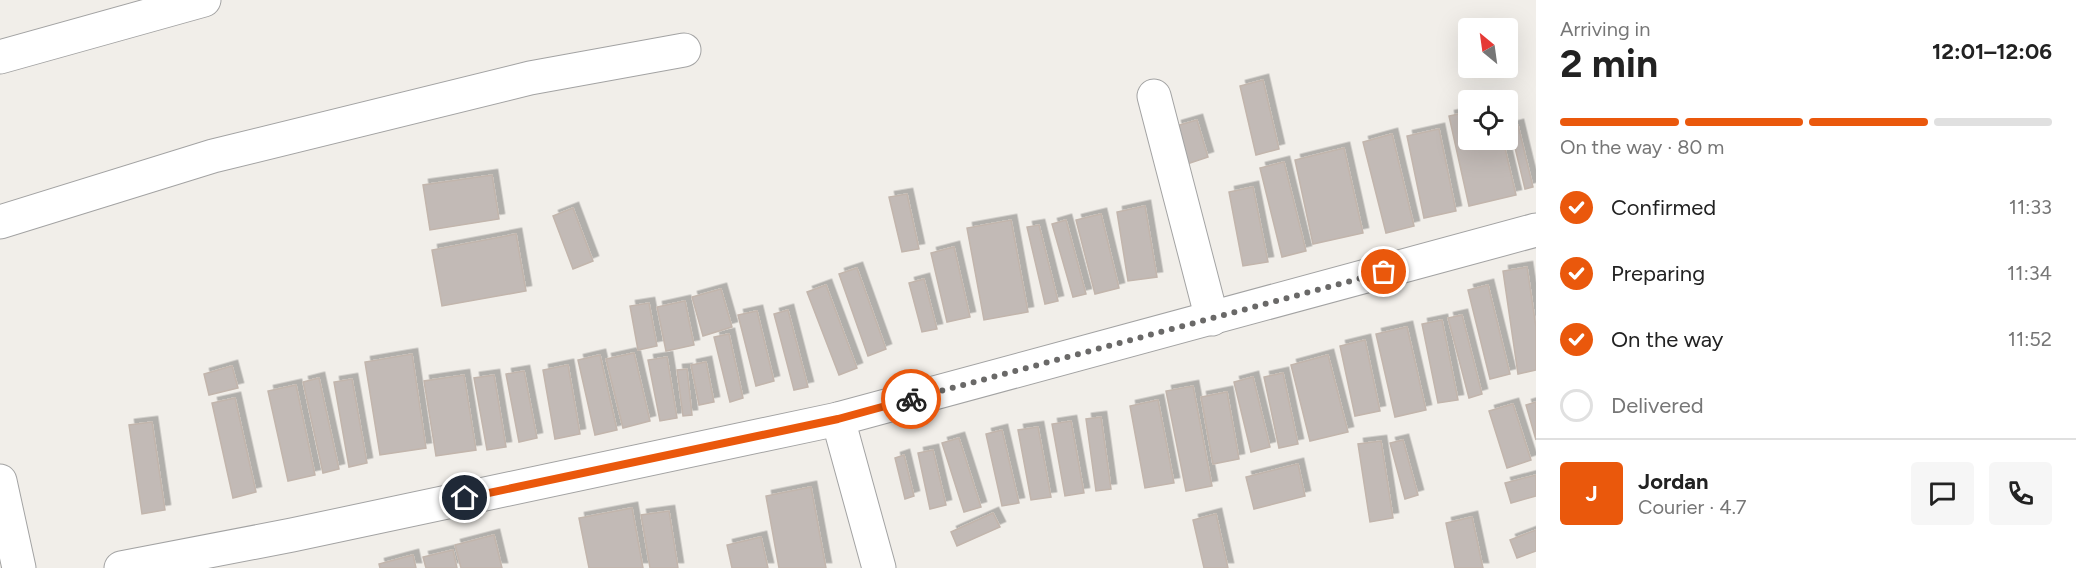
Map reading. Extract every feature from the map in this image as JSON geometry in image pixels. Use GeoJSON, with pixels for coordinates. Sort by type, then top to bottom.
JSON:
{"type":"FeatureCollection","features":[{"type":"Feature","properties":{"kind":"street"},"geometry":{"type":"LineString","coordinates":[[0,57],[204,0]]}},
{"type":"Feature","properties":{"kind":"street"},"geometry":{"type":"LineString","coordinates":[[0,222],[224,154],[530,78],[684,50]]}},
{"type":"Feature","properties":{"kind":"street"},"geometry":{"type":"LineString","coordinates":[[1154,96],[1212,319]]}},
{"type":"Feature","properties":{"kind":"street"},"geometry":{"type":"LineString","coordinates":[[121,568],[292,535],[838,419],[1536,230]]}},
{"type":"Feature","properties":{"kind":"street"},"geometry":{"type":"LineString","coordinates":[[838,419],[879,568]]}},
{"type":"Feature","properties":{"kind":"street"},"geometry":{"type":"LineString","coordinates":[[0,481],[18,568]]}},
{"type":"Feature","properties":{"kind":"building"},"geometry":{"type":"Polygon","coordinates":[[[1263,80],[1279,149],[1256,155],[1240,86],[1263,80]]]}},
{"type":"Feature","properties":{"kind":"building"},"geometry":{"type":"Polygon","coordinates":[[[1458,114],[1458,150],[1505,150],[1516,195],[1469,206],[1449,116],[1458,114]]]}},
{"type":"Feature","properties":{"kind":"building"},"geometry":{"type":"Polygon","coordinates":[[[1197,120],[1208,157],[1187,164],[1176,126],[1197,120]]]}},
{"type":"Feature","properties":{"kind":"building"},"geometry":{"type":"Polygon","coordinates":[[[1518,125],[1533,187],[1525,189],[1516,150],[1518,150],[1518,125]]]}},
{"type":"Feature","properties":{"kind":"building"},"geometry":{"type":"Polygon","coordinates":[[[1439,129],[1456,211],[1424,218],[1407,136],[1439,129]]]}},
{"type":"Feature","properties":{"kind":"building"},"geometry":{"type":"Polygon","coordinates":[[[1392,134],[1414,226],[1386,233],[1363,142],[1392,134]]]}},
{"type":"Feature","properties":{"kind":"building"},"geometry":{"type":"Polygon","coordinates":[[[1344,148],[1363,233],[1313,244],[1295,160],[1344,148]]]}},
{"type":"Feature","properties":{"kind":"building"},"geometry":{"type":"Polygon","coordinates":[[[1284,162],[1306,251],[1282,257],[1260,168],[1284,162]]]}},
{"type":"Feature","properties":{"kind":"building"},"geometry":{"type":"Polygon","coordinates":[[[492,175],[499,219],[430,230],[423,185],[492,175]]]}},
{"type":"Feature","properties":{"kind":"building"},"geometry":{"type":"Polygon","coordinates":[[[1253,187],[1268,262],[1243,266],[1229,192],[1253,187]]]}},
{"type":"Feature","properties":{"kind":"building"},"geometry":{"type":"Polygon","coordinates":[[[907,194],[919,249],[902,252],[889,197],[907,194]]]}},
{"type":"Feature","properties":{"kind":"building"},"geometry":{"type":"Polygon","coordinates":[[[1145,206],[1157,277],[1128,281],[1117,212],[1145,206]]]}},
{"type":"Feature","properties":{"kind":"building"},"geometry":{"type":"Polygon","coordinates":[[[573,208],[593,261],[573,269],[553,216],[573,208]]]}},
{"type":"Feature","properties":{"kind":"building"},"geometry":{"type":"Polygon","coordinates":[[[1101,214],[1119,288],[1095,294],[1076,220],[1101,214]]]}},
{"type":"Feature","properties":{"kind":"building"},"geometry":{"type":"Polygon","coordinates":[[[1011,220],[1028,312],[984,320],[967,228],[1011,220]]]}},
{"type":"Feature","properties":{"kind":"building"},"geometry":{"type":"Polygon","coordinates":[[[1066,220],[1086,294],[1073,297],[1052,224],[1066,220]]]}},
{"type":"Feature","properties":{"kind":"building"},"geometry":{"type":"Polygon","coordinates":[[[1039,225],[1058,301],[1045,304],[1027,227],[1039,225]]]}},
{"type":"Feature","properties":{"kind":"building"},"geometry":{"type":"Polygon","coordinates":[[[516,234],[526,291],[442,306],[432,250],[516,234]]]}},
{"type":"Feature","properties":{"kind":"building"},"geometry":{"type":"Polygon","coordinates":[[[954,247],[970,317],[947,322],[931,253],[954,247]]]}},
{"type":"Feature","properties":{"kind":"building"},"geometry":{"type":"Polygon","coordinates":[[[1527,267],[1536,327],[1536,370],[1518,374],[1503,271],[1527,267]]]}},
{"type":"Feature","properties":{"kind":"building"},"geometry":{"type":"Polygon","coordinates":[[[857,268],[886,349],[868,356],[839,274],[857,268]]]}},
{"type":"Feature","properties":{"kind":"building"},"geometry":{"type":"Polygon","coordinates":[[[924,279],[937,329],[922,332],[909,283],[924,279]]]}},
{"type":"Feature","properties":{"kind":"building"},"geometry":{"type":"Polygon","coordinates":[[[826,285],[857,368],[839,375],[807,292],[826,285]]]}},
{"type":"Feature","properties":{"kind":"building"},"geometry":{"type":"Polygon","coordinates":[[[1488,285],[1510,374],[1490,379],[1468,290],[1488,285]]]}},
{"type":"Feature","properties":{"kind":"building"},"geometry":{"type":"Polygon","coordinates":[[[721,289],[732,327],[703,336],[692,297],[721,289]]]}},
{"type":"Feature","properties":{"kind":"building"},"geometry":{"type":"Polygon","coordinates":[[[685,301],[694,345],[666,351],[657,307],[685,301]]]}},
{"type":"Feature","properties":{"kind":"building"},"geometry":{"type":"Polygon","coordinates":[[[649,303],[657,346],[638,350],[630,306],[649,303]]]}},
{"type":"Feature","properties":{"kind":"building"},"geometry":{"type":"Polygon","coordinates":[[[788,310],[808,387],[794,390],[774,314],[788,310]]]}},
{"type":"Feature","properties":{"kind":"building"},"geometry":{"type":"Polygon","coordinates":[[[757,311],[774,381],[756,386],[738,315],[757,311]]]}},
{"type":"Feature","properties":{"kind":"building"},"geometry":{"type":"Polygon","coordinates":[[[1462,315],[1482,394],[1469,398],[1448,318],[1462,315]]]}},
{"type":"Feature","properties":{"kind":"building"},"geometry":{"type":"Polygon","coordinates":[[[1442,320],[1458,400],[1438,403],[1422,324],[1442,320]]]}},
{"type":"Feature","properties":{"kind":"building"},"geometry":{"type":"Polygon","coordinates":[[[1407,327],[1426,410],[1395,417],[1376,334],[1407,327]]]}},
{"type":"Feature","properties":{"kind":"building"},"geometry":{"type":"Polygon","coordinates":[[[729,334],[743,398],[730,402],[714,337],[729,334]]]}},
{"type":"Feature","properties":{"kind":"building"},"geometry":{"type":"Polygon","coordinates":[[[1365,340],[1380,411],[1355,416],[1340,346],[1365,340]]]}},
{"type":"Feature","properties":{"kind":"building"},"geometry":{"type":"Polygon","coordinates":[[[634,353],[650,421],[623,428],[606,359],[634,353]]]}},
{"type":"Feature","properties":{"kind":"building"},"geometry":{"type":"Polygon","coordinates":[[[412,354],[426,448],[380,455],[365,362],[412,354]]]}},
{"type":"Feature","properties":{"kind":"building"},"geometry":{"type":"Polygon","coordinates":[[[600,355],[617,430],[595,435],[578,360],[600,355]]]}},
{"type":"Feature","properties":{"kind":"building"},"geometry":{"type":"Polygon","coordinates":[[[1328,355],[1348,432],[1310,441],[1291,365],[1328,355]]]}},
{"type":"Feature","properties":{"kind":"building"},"geometry":{"type":"Polygon","coordinates":[[[667,357],[677,418],[660,421],[648,360],[667,357]]]}},
{"type":"Feature","properties":{"kind":"building"},"geometry":{"type":"Polygon","coordinates":[[[706,362],[714,402],[699,405],[691,365],[706,362]]]}},
{"type":"Feature","properties":{"kind":"building"},"geometry":{"type":"Polygon","coordinates":[[[568,365],[580,434],[555,439],[543,370],[568,365]]]}},
{"type":"Feature","properties":{"kind":"building"},"geometry":{"type":"Polygon","coordinates":[[[232,366],[238,388],[209,395],[204,374],[232,366]]]}},
{"type":"Feature","properties":{"kind":"building"},"geometry":{"type":"Polygon","coordinates":[[[687,369],[692,415],[683,416],[677,370],[687,369]]]}},
{"type":"Feature","properties":{"kind":"building"},"geometry":{"type":"Polygon","coordinates":[[[524,371],[537,438],[519,442],[506,374],[524,371]]]}},
{"type":"Feature","properties":{"kind":"building"},"geometry":{"type":"Polygon","coordinates":[[[1283,373],[1298,444],[1279,448],[1264,377],[1283,373]]]}},
{"type":"Feature","properties":{"kind":"building"},"geometry":{"type":"Polygon","coordinates":[[[464,375],[476,450],[436,456],[424,381],[464,375]]]}},
{"type":"Feature","properties":{"kind":"building"},"geometry":{"type":"Polygon","coordinates":[[[494,375],[506,447],[487,450],[474,378],[494,375]]]}},
{"type":"Feature","properties":{"kind":"building"},"geometry":{"type":"Polygon","coordinates":[[[1253,377],[1270,447],[1251,452],[1234,382],[1253,377]]]}},
{"type":"Feature","properties":{"kind":"building"},"geometry":{"type":"Polygon","coordinates":[[[319,378],[339,469],[323,473],[303,382],[319,378]]]}},
{"type":"Feature","properties":{"kind":"building"},"geometry":{"type":"Polygon","coordinates":[[[352,379],[367,463],[349,467],[334,382],[352,379]]]}},
{"type":"Feature","properties":{"kind":"building"},"geometry":{"type":"Polygon","coordinates":[[[296,385],[315,475],[288,481],[268,391],[296,385]]]}},
{"type":"Feature","properties":{"kind":"building"},"geometry":{"type":"Polygon","coordinates":[[[1193,386],[1212,486],[1186,491],[1166,391],[1193,386]]]}},
{"type":"Feature","properties":{"kind":"building"},"geometry":{"type":"Polygon","coordinates":[[[1227,392],[1239,459],[1213,464],[1201,397],[1227,392]]]}},
{"type":"Feature","properties":{"kind":"building"},"geometry":{"type":"Polygon","coordinates":[[[235,398],[256,492],[233,498],[212,403],[235,398]]]}},
{"type":"Feature","properties":{"kind":"building"},"geometry":{"type":"Polygon","coordinates":[[[1158,400],[1174,483],[1145,488],[1130,406],[1158,400]]]}},
{"type":"Feature","properties":{"kind":"building"},"geometry":{"type":"Polygon","coordinates":[[[1536,402],[1536,440],[1526,405],[1536,402]]]}},
{"type":"Feature","properties":{"kind":"building"},"geometry":{"type":"Polygon","coordinates":[[[1513,404],[1531,460],[1507,468],[1489,411],[1513,404]]]}},
{"type":"Feature","properties":{"kind":"building"},"geometry":{"type":"Polygon","coordinates":[[[1101,417],[1111,489],[1096,491],[1086,419],[1101,417]]]}},
{"type":"Feature","properties":{"kind":"building"},"geometry":{"type":"Polygon","coordinates":[[[1071,421],[1084,493],[1065,496],[1052,424],[1071,421]]]}},
{"type":"Feature","properties":{"kind":"building"},"geometry":{"type":"Polygon","coordinates":[[[152,422],[165,510],[142,514],[129,425],[152,422]]]}},
{"type":"Feature","properties":{"kind":"building"},"geometry":{"type":"Polygon","coordinates":[[[1038,427],[1051,497],[1031,500],[1018,430],[1038,427]]]}},
{"type":"Feature","properties":{"kind":"building"},"geometry":{"type":"Polygon","coordinates":[[[1002,430],[1019,503],[1002,506],[986,434],[1002,430]]]}},
{"type":"Feature","properties":{"kind":"building"},"geometry":{"type":"Polygon","coordinates":[[[959,438],[981,507],[964,512],[942,443],[959,438]]]}},
{"type":"Feature","properties":{"kind":"building"},"geometry":{"type":"Polygon","coordinates":[[[1403,440],[1418,495],[1405,499],[1390,443],[1403,440]]]}},
{"type":"Feature","properties":{"kind":"building"},"geometry":{"type":"Polygon","coordinates":[[[1381,441],[1393,518],[1370,522],[1358,444],[1381,441]]]}},
{"type":"Feature","properties":{"kind":"building"},"geometry":{"type":"Polygon","coordinates":[[[933,450],[946,505],[930,509],[918,453],[933,450]]]}},
{"type":"Feature","properties":{"kind":"building"},"geometry":{"type":"Polygon","coordinates":[[[904,455],[914,496],[905,499],[895,458],[904,455]]]}},
{"type":"Feature","properties":{"kind":"building"},"geometry":{"type":"Polygon","coordinates":[[[1298,464],[1305,496],[1254,509],[1246,477],[1298,464]]]}},
{"type":"Feature","properties":{"kind":"building"},"geometry":{"type":"Polygon","coordinates":[[[1536,475],[1536,496],[1511,503],[1505,483],[1536,475]]]}},
{"type":"Feature","properties":{"kind":"building"},"geometry":{"type":"Polygon","coordinates":[[[811,487],[826,568],[779,568],[766,496],[811,487]]]}},
{"type":"Feature","properties":{"kind":"building"},"geometry":{"type":"Polygon","coordinates":[[[632,508],[643,568],[589,568],[579,518],[632,508]]]}},
{"type":"Feature","properties":{"kind":"building"},"geometry":{"type":"Polygon","coordinates":[[[669,511],[678,568],[650,568],[641,515],[669,511]]]}},
{"type":"Feature","properties":{"kind":"building"},"geometry":{"type":"Polygon","coordinates":[[[993,513],[1000,527],[957,546],[951,532],[993,513]]]}},
{"type":"Feature","properties":{"kind":"building"},"geometry":{"type":"Polygon","coordinates":[[[1216,514],[1228,568],[1204,568],[1193,520],[1216,514]]]}},
{"type":"Feature","properties":{"kind":"building"},"geometry":{"type":"Polygon","coordinates":[[[1472,517],[1483,568],[1455,568],[1446,523],[1472,517]]]}},
{"type":"Feature","properties":{"kind":"building"},"geometry":{"type":"Polygon","coordinates":[[[1536,530],[1536,551],[1517,558],[1510,540],[1536,530]]]}},
{"type":"Feature","properties":{"kind":"building"},"geometry":{"type":"Polygon","coordinates":[[[494,535],[502,568],[461,568],[455,545],[494,535]]]}},
{"type":"Feature","properties":{"kind":"building"},"geometry":{"type":"Polygon","coordinates":[[[761,537],[768,568],[732,568],[727,545],[761,537]]]}},
{"type":"Feature","properties":{"kind":"building"},"geometry":{"type":"Polygon","coordinates":[[[453,550],[457,568],[426,568],[423,557],[453,550]]]}},
{"type":"Feature","properties":{"kind":"building"},"geometry":{"type":"Polygon","coordinates":[[[413,555],[416,568],[380,568],[379,564],[413,555]]]}},
{"type":"Feature","properties":{"kind":"way so far"},"geometry":{"type":"LineString","coordinates":[[911,399],[1384,272]]}},
{"type":"Feature","properties":{"kind":"route"},"geometry":{"type":"LineString","coordinates":[[465,498],[838,419],[911,399]]}}]}
